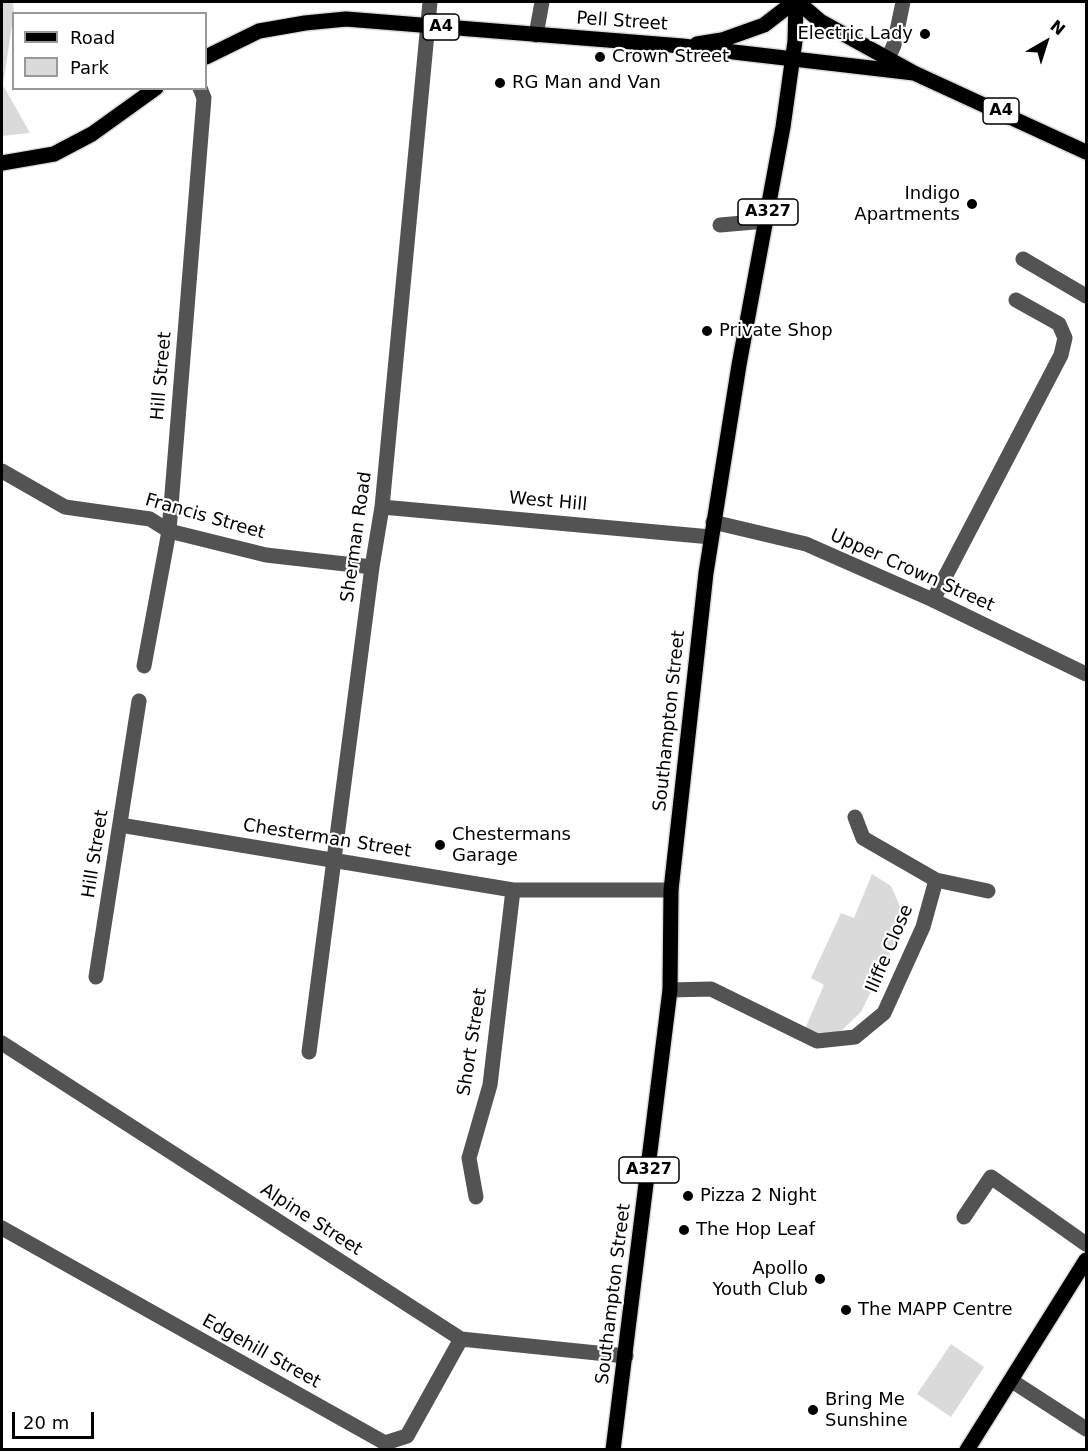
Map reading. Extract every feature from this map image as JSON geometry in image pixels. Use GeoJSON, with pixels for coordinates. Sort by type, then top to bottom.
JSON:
{"type":"FeatureCollection","features":[{"type":"Feature","properties":{"kind":"main road","name":"Pell Street"},"geometry":{"type":"LineString","coordinates":[[682,46],[743,33],[764,25],[796,2]]}},
{"type":"Feature","properties":{"kind":"main road"},"geometry":{"type":"LineString","coordinates":[[796,2],[820,21],[914,73]]}},
{"type":"Feature","properties":{"kind":"main road","name":"Southampton Street"},"geometry":{"type":"LineString","coordinates":[[613,1449],[670,990],[671,890],[712,530],[783,127],[792,59],[796,2]]}},
{"type":"Feature","properties":{"kind":"main road","name":"Pell Street"},"geometry":{"type":"LineString","coordinates":[[207,56],[238,39],[284,26],[346,19],[682,46],[792,59]]}},
{"type":"Feature","properties":{"kind":"main road","name":"A4"},"geometry":{"type":"LineString","coordinates":[[792,59],[914,73],[1086,152]]}},
{"type":"Feature","properties":{"kind":"main road"},"geometry":{"type":"LineString","coordinates":[[2,164],[54,154],[92,134],[153,90]]}},
{"type":"Feature","properties":{"kind":"main road"},"geometry":{"type":"LineString","coordinates":[[967,1449],[1012,1381],[1086,1260]]}},
{"type":"Feature","properties":{"kind":"street","name":"Sherman Road"},"geometry":{"type":"LineString","coordinates":[[309,1052],[372,567],[382,507],[421,75],[429,26],[430,2]]}},
{"type":"Feature","properties":{"kind":"street"},"geometry":{"type":"LineString","coordinates":[[536,35],[542,2]]}},
{"type":"Feature","properties":{"kind":"street"},"geometry":{"type":"LineString","coordinates":[[888,58],[894,45],[903,2]]}},
{"type":"Feature","properties":{"kind":"street","name":"Hill Street"},"geometry":{"type":"LineString","coordinates":[[144,666],[169,531],[204,98],[201,90]]}},
{"type":"Feature","properties":{"kind":"street"},"geometry":{"type":"LineString","coordinates":[[720,225],[766,221]]}},
{"type":"Feature","properties":{"kind":"street"},"geometry":{"type":"LineString","coordinates":[[1023,259],[1086,296]]}},
{"type":"Feature","properties":{"kind":"street"},"geometry":{"type":"LineString","coordinates":[[933,600],[1061,355],[1065,338],[1059,324],[1016,300]]}},
{"type":"Feature","properties":{"kind":"street","name":"Francis Street"},"geometry":{"type":"LineString","coordinates":[[2,471],[65,507],[150,519],[169,531],[266,555],[372,567]]}},
{"type":"Feature","properties":{"kind":"street","name":"West Hill"},"geometry":{"type":"LineString","coordinates":[[382,507],[712,530]]}},
{"type":"Feature","properties":{"kind":"street","name":"Upper Crown Street"},"geometry":{"type":"LineString","coordinates":[[712,530],[806,544],[1085,671]]}},
{"type":"Feature","properties":{"kind":"street","name":"Hill Street"},"geometry":{"type":"LineString","coordinates":[[96,977],[139,701]]}},
{"type":"Feature","properties":{"kind":"street"},"geometry":{"type":"LineString","coordinates":[[855,817],[863,838],[936,880],[987,891]]}},
{"type":"Feature","properties":{"kind":"street","name":"Chesterman Street"},"geometry":{"type":"LineString","coordinates":[[120,825],[513,890],[671,890]]}},
{"type":"Feature","properties":{"kind":"street","name":"Iliffe Close"},"geometry":{"type":"LineString","coordinates":[[670,990],[711,989],[817,1041],[855,1037],[884,1013],[923,927],[936,880]]}},
{"type":"Feature","properties":{"kind":"street","name":"Short Street"},"geometry":{"type":"LineString","coordinates":[[476,1197],[469,1158],[490,1085],[513,890]]}},
{"type":"Feature","properties":{"kind":"street","name":"Alpine Street"},"geometry":{"type":"LineString","coordinates":[[2,1043],[461,1339],[626,1356]]}},
{"type":"Feature","properties":{"kind":"street"},"geometry":{"type":"LineString","coordinates":[[964,1217],[991,1177],[1086,1244]]}},
{"type":"Feature","properties":{"kind":"street","name":"Edgehill Street"},"geometry":{"type":"LineString","coordinates":[[2,1228],[385,1443],[407,1436],[461,1339]]}},
{"type":"Feature","properties":{"kind":"street"},"geometry":{"type":"LineString","coordinates":[[1012,1381],[1086,1429]]}},
{"type":"Feature","properties":{"kind":"green space"},"geometry":{"type":"Polygon","coordinates":[[[2,2],[13,2],[14,12],[12,12],[3,85],[30,133],[2,136],[2,2]]]}},
{"type":"Feature","properties":{"kind":"green space"},"geometry":{"type":"Polygon","coordinates":[[[872,874],[891,886],[901,909],[899,935],[861,1012],[842,1030],[822,1036],[804,1031],[824,985],[811,978],[841,913],[854,918],[872,874]]]}},
{"type":"Feature","properties":{"kind":"green space"},"geometry":{"type":"Polygon","coordinates":[[[951,1344],[984,1367],[951,1417],[917,1394],[951,1344]]]}},
{"type":"Feature","properties":{"kind":"place","name":"Electric Lady"},"geometry":{"type":"Point","coordinates":[925,34]}},
{"type":"Feature","properties":{"kind":"place","name":"Crown Street"},"geometry":{"type":"Point","coordinates":[600,57]}},
{"type":"Feature","properties":{"kind":"place","name":"RG Man and Van"},"geometry":{"type":"Point","coordinates":[500,83]}},
{"type":"Feature","properties":{"kind":"place","name":"Indigo Apartments"},"geometry":{"type":"Point","coordinates":[972,204]}},
{"type":"Feature","properties":{"kind":"place","name":"Private Shop"},"geometry":{"type":"Point","coordinates":[707,331]}},
{"type":"Feature","properties":{"kind":"place","name":"Chestermans Garage"},"geometry":{"type":"Point","coordinates":[440,845]}},
{"type":"Feature","properties":{"kind":"place","name":"Pizza 2 Night"},"geometry":{"type":"Point","coordinates":[688,1196]}},
{"type":"Feature","properties":{"kind":"place","name":"The Hop Leaf"},"geometry":{"type":"Point","coordinates":[684,1230]}},
{"type":"Feature","properties":{"kind":"place","name":"Apollo Youth Club"},"geometry":{"type":"Point","coordinates":[820,1279]}},
{"type":"Feature","properties":{"kind":"place","name":"The MAPP Centre"},"geometry":{"type":"Point","coordinates":[846,1310]}},
{"type":"Feature","properties":{"kind":"place","name":"Bring Me Sunshine"},"geometry":{"type":"Point","coordinates":[813,1410]}}]}
